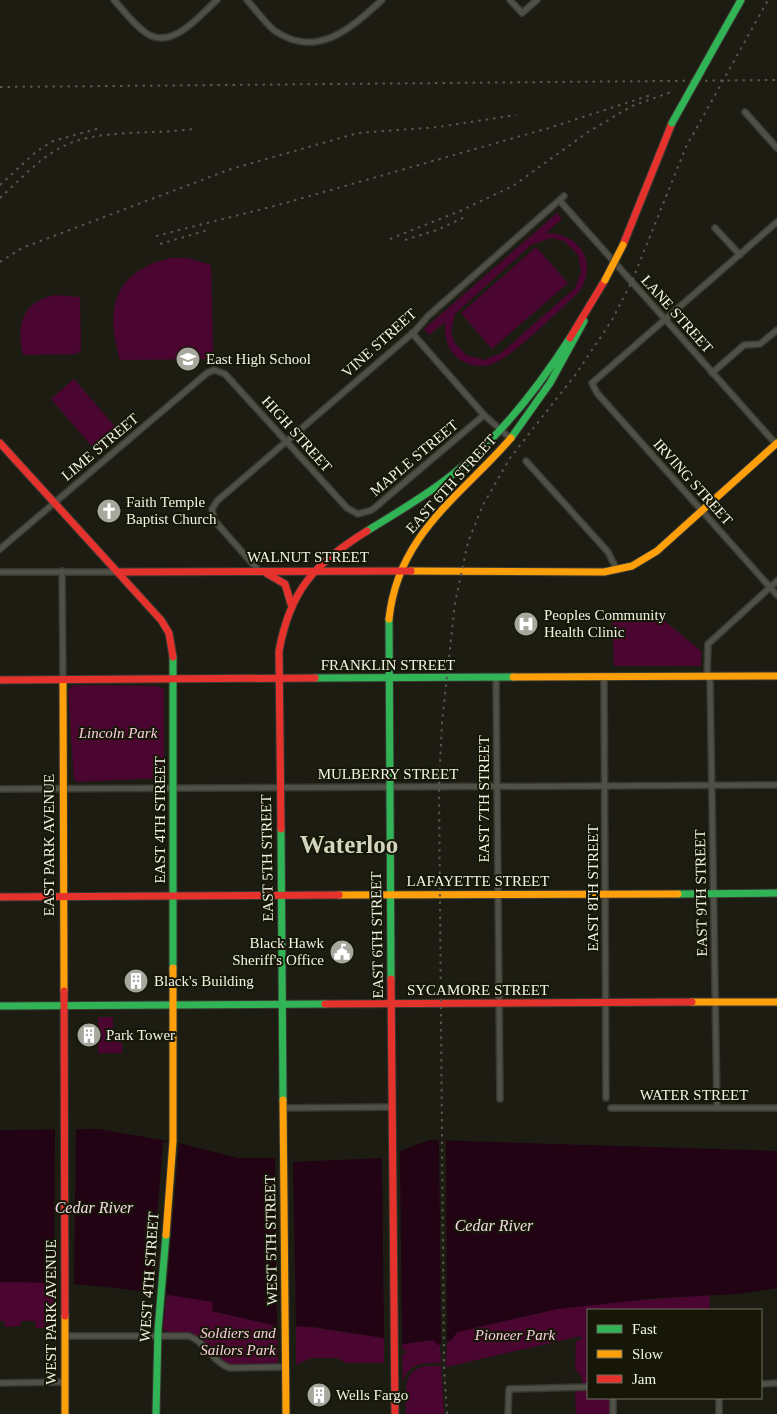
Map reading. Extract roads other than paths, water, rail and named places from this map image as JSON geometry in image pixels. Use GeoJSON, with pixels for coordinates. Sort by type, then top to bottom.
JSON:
{"type":"FeatureCollection","features":[{"type":"Feature","properties":{"kind":"main road"},"geometry":{"type":"LineString","coordinates":[[595,296],[623,245],[672,123],[741,0]]}},
{"type":"Feature","properties":{"kind":"main road","name":"EAST 5TH STREET"},"geometry":{"type":"LineString","coordinates":[[284,1156],[279,680],[280,640],[291,604],[298,590],[315,570],[345,545],[444,482],[500,431],[538,384],[595,296]]}},
{"type":"Feature","properties":{"kind":"main road","name":"EAST 6TH STREET"},"geometry":{"type":"LineString","coordinates":[[394,1414],[388,679],[388,630],[392,597],[400,570],[428,526],[510,438],[536,405],[577,334],[595,296]]}},
{"type":"Feature","properties":{"kind":"main road","name":"EAST 4TH STREET"},"geometry":{"type":"LineString","coordinates":[[0,443],[168,629],[172,641],[174,679],[173,1142]]}},
{"type":"Feature","properties":{"kind":"main road","name":"WALNUT STREET"},"geometry":{"type":"LineString","coordinates":[[118,572],[400,570],[604,572],[617,570],[632,566],[657,551],[776,444]]}},
{"type":"Feature","properties":{"kind":"main road"},"geometry":{"type":"LineString","coordinates":[[259,571],[284,580],[290,593],[291,604]]}},
{"type":"Feature","properties":{"kind":"main road","name":"FRANKLIN STREET"},"geometry":{"type":"LineString","coordinates":[[0,680],[604,679],[777,676]]}},
{"type":"Feature","properties":{"kind":"main road","name":"EAST PARK AVENUE"},"geometry":{"type":"LineString","coordinates":[[62,680],[64,1120]]}},
{"type":"Feature","properties":{"kind":"main road","name":"LAFAYETTE STREET"},"geometry":{"type":"LineString","coordinates":[[0,897],[777,892]]}},
{"type":"Feature","properties":{"kind":"main road","name":"SYCAMORE STREET"},"geometry":{"type":"LineString","coordinates":[[0,1006],[777,1002]]}},
{"type":"Feature","properties":{"kind":"main road","name":"WEST PARK AVENUE"},"geometry":{"type":"LineString","coordinates":[[64,1120],[65,1414]]}},
{"type":"Feature","properties":{"kind":"main road","name":"WEST 4TH STREET"},"geometry":{"type":"LineString","coordinates":[[156,1414],[158,1337],[173,1142]]}},
{"type":"Feature","properties":{"kind":"main road","name":"WEST 5TH STREET"},"geometry":{"type":"LineString","coordinates":[[284,1156],[286,1414]]}},
{"type":"Feature","properties":{"kind":"street"},"geometry":{"type":"LineString","coordinates":[[114,0],[146,34],[160,38],[171,37],[180,32],[217,0]]}},
{"type":"Feature","properties":{"kind":"street"},"geometry":{"type":"LineString","coordinates":[[247,0],[274,30],[285,37],[306,42],[334,38],[351,27],[381,1]]}},
{"type":"Feature","properties":{"kind":"street"},"geometry":{"type":"LineString","coordinates":[[510,0],[522,13],[537,0]]}},
{"type":"Feature","properties":{"kind":"street"},"geometry":{"type":"LineString","coordinates":[[745,112],[777,148]]}},
{"type":"Feature","properties":{"kind":"street","name":"LANE STREET"},"geometry":{"type":"LineString","coordinates":[[562,199],[665,320],[776,444]]}},
{"type":"Feature","properties":{"kind":"street","name":"VINE STREET"},"geometry":{"type":"LineString","coordinates":[[259,571],[214,520],[212,510],[217,501],[412,334],[428,316],[562,199]]}},
{"type":"Feature","properties":{"kind":"street"},"geometry":{"type":"LineString","coordinates":[[665,320],[777,222]]}},
{"type":"Feature","properties":{"kind":"street"},"geometry":{"type":"LineString","coordinates":[[715,228],[740,255]]}},
{"type":"Feature","properties":{"kind":"street","name":"IRVING STREET"},"geometry":{"type":"LineString","coordinates":[[665,320],[592,383],[597,394],[777,595]]}},
{"type":"Feature","properties":{"kind":"street"},"geometry":{"type":"LineString","coordinates":[[712,373],[744,345],[760,344],[777,330]]}},
{"type":"Feature","properties":{"kind":"street"},"geometry":{"type":"LineString","coordinates":[[412,334],[484,415],[510,438]]}},
{"type":"Feature","properties":{"kind":"street","name":"HIGH STREET"},"geometry":{"type":"LineString","coordinates":[[218,370],[225,374],[347,508],[358,514]]}},
{"type":"Feature","properties":{"kind":"street","name":"LIME STREET"},"geometry":{"type":"LineString","coordinates":[[0,549],[206,373],[218,370]]}},
{"type":"Feature","properties":{"kind":"street","name":"MAPLE STREET"},"geometry":{"type":"LineString","coordinates":[[358,514],[372,510],[484,415]]}},
{"type":"Feature","properties":{"kind":"street"},"geometry":{"type":"LineString","coordinates":[[526,461],[608,552],[617,570]]}},
{"type":"Feature","properties":{"kind":"street","name":"EAST PARK AVENUE"},"geometry":{"type":"LineString","coordinates":[[62,571],[62,680]]}},
{"type":"Feature","properties":{"kind":"street","name":"WALNUT STREET"},"geometry":{"type":"LineString","coordinates":[[0,572],[118,572]]}},
{"type":"Feature","properties":{"kind":"street","name":"EAST 9TH STREET"},"geometry":{"type":"LineString","coordinates":[[717,1108],[708,644],[777,581]]}},
{"type":"Feature","properties":{"kind":"street","name":"EAST 7TH STREET"},"geometry":{"type":"LineString","coordinates":[[496,678],[500,1099]]}},
{"type":"Feature","properties":{"kind":"street","name":"EAST 8TH STREET"},"geometry":{"type":"LineString","coordinates":[[604,679],[606,1098]]}},
{"type":"Feature","properties":{"kind":"street","name":"MULBERRY STREET"},"geometry":{"type":"LineString","coordinates":[[0,789],[777,785]]}},
{"type":"Feature","properties":{"kind":"street"},"geometry":{"type":"LineString","coordinates":[[284,1108],[392,1107]]}},
{"type":"Feature","properties":{"kind":"street","name":"WATER STREET"},"geometry":{"type":"LineString","coordinates":[[611,1108],[777,1108]]}},
{"type":"Feature","properties":{"kind":"street"},"geometry":{"type":"LineString","coordinates":[[65,1336],[194,1338],[224,1366],[230,1368],[285,1367]]}},
{"type":"Feature","properties":{"kind":"street"},"geometry":{"type":"LineString","coordinates":[[0,1383],[65,1382]]}},
{"type":"Feature","properties":{"kind":"street"},"geometry":{"type":"LineString","coordinates":[[762,1384],[777,1383]]}},
{"type":"Feature","properties":{"kind":"street"},"geometry":{"type":"LineString","coordinates":[[508,1414],[508,1389],[587,1387]]}},
{"type":"Feature","properties":{"kind":"street"},"geometry":{"type":"LineString","coordinates":[[613,1399],[613,1414]]}},
{"type":"Feature","properties":{"kind":"street"},"geometry":{"type":"LineString","coordinates":[[719,1399],[719,1414]]}},
{"type":"Feature","properties":{"kind":"water","name":"Cedar River"},"geometry":{"type":"Polygon","coordinates":[[[98,1129],[179,1143],[238,1158],[275,1158],[293,1162],[381,1158],[430,1140],[777,1151],[777,1288],[737,1294],[658,1298],[557,1309],[457,1332],[452,1340],[438,1345],[433,1340],[402,1344],[384,1338],[314,1327],[277,1326],[212,1311],[213,1302],[160,1294],[81,1285],[0,1282],[0,1130],[98,1129]]]}},
{"type":"Feature","properties":{"kind":"railway"},"geometry":{"type":"LineString","coordinates":[[447,1414],[444,1368],[439,786],[442,722],[455,603],[468,542],[483,505],[510,458],[576,374],[612,320],[632,281],[686,147],[768,0]]}},
{"type":"Feature","properties":{"kind":"railway"},"geometry":{"type":"LineString","coordinates":[[0,87],[777,80]]}},
{"type":"Feature","properties":{"kind":"railway"},"geometry":{"type":"LineString","coordinates":[[390,239],[460,211],[513,186],[588,132],[632,106],[671,92]]}},
{"type":"Feature","properties":{"kind":"railway"},"geometry":{"type":"LineString","coordinates":[[156,236],[278,205],[549,128],[651,95]]}},
{"type":"Feature","properties":{"kind":"railway"},"geometry":{"type":"LineString","coordinates":[[0,262],[22,248],[231,169],[358,133],[438,127],[516,115]]}},
{"type":"Feature","properties":{"kind":"railway"},"geometry":{"type":"LineString","coordinates":[[0,185],[37,151],[53,141],[100,128]]}},
{"type":"Feature","properties":{"kind":"railway"},"geometry":{"type":"LineString","coordinates":[[0,198],[45,158],[76,141],[126,133],[193,129]]}},
{"type":"Feature","properties":{"kind":"railway"},"geometry":{"type":"LineString","coordinates":[[405,240],[437,230],[465,217]]}},
{"type":"Feature","properties":{"kind":"railway"},"geometry":{"type":"LineString","coordinates":[[160,244],[208,230]]}},
{"type":"Feature","properties":{"kind":"place","name":"East High School"},"geometry":{"type":"Point","coordinates":[188,359]}},
{"type":"Feature","properties":{"kind":"place","name":"Faith Temple Baptist Church"},"geometry":{"type":"Point","coordinates":[109,511]}},
{"type":"Feature","properties":{"kind":"place","name":"Peoples Community Health Clinic"},"geometry":{"type":"Point","coordinates":[526,624]}},
{"type":"Feature","properties":{"kind":"place","name":"Black Hawk Sheriff's Office"},"geometry":{"type":"Point","coordinates":[342,952]}},
{"type":"Feature","properties":{"kind":"place","name":"Black's Building"},"geometry":{"type":"Point","coordinates":[136,981]}},
{"type":"Feature","properties":{"kind":"place","name":"Park Tower"},"geometry":{"type":"Point","coordinates":[89,1035]}},
{"type":"Feature","properties":{"kind":"place","name":"Wells Fargo"},"geometry":{"type":"Point","coordinates":[319,1395]}},
{"type":"Feature","properties":{"kind":"district","name":"Waterloo"},"geometry":{"type":"Point","coordinates":[349,844]}},
{"type":"Feature","properties":{"kind":"park label","name":"Lincoln Park"},"geometry":{"type":"Point","coordinates":[118,733]}},
{"type":"Feature","properties":{"kind":"park label","name":"Pioneer Park"},"geometry":{"type":"Point","coordinates":[515,1335]}},
{"type":"Feature","properties":{"kind":"park label","name":"Soldiers and Sailors Park"},"geometry":{"type":"Point","coordinates":[238,1342]}}]}
